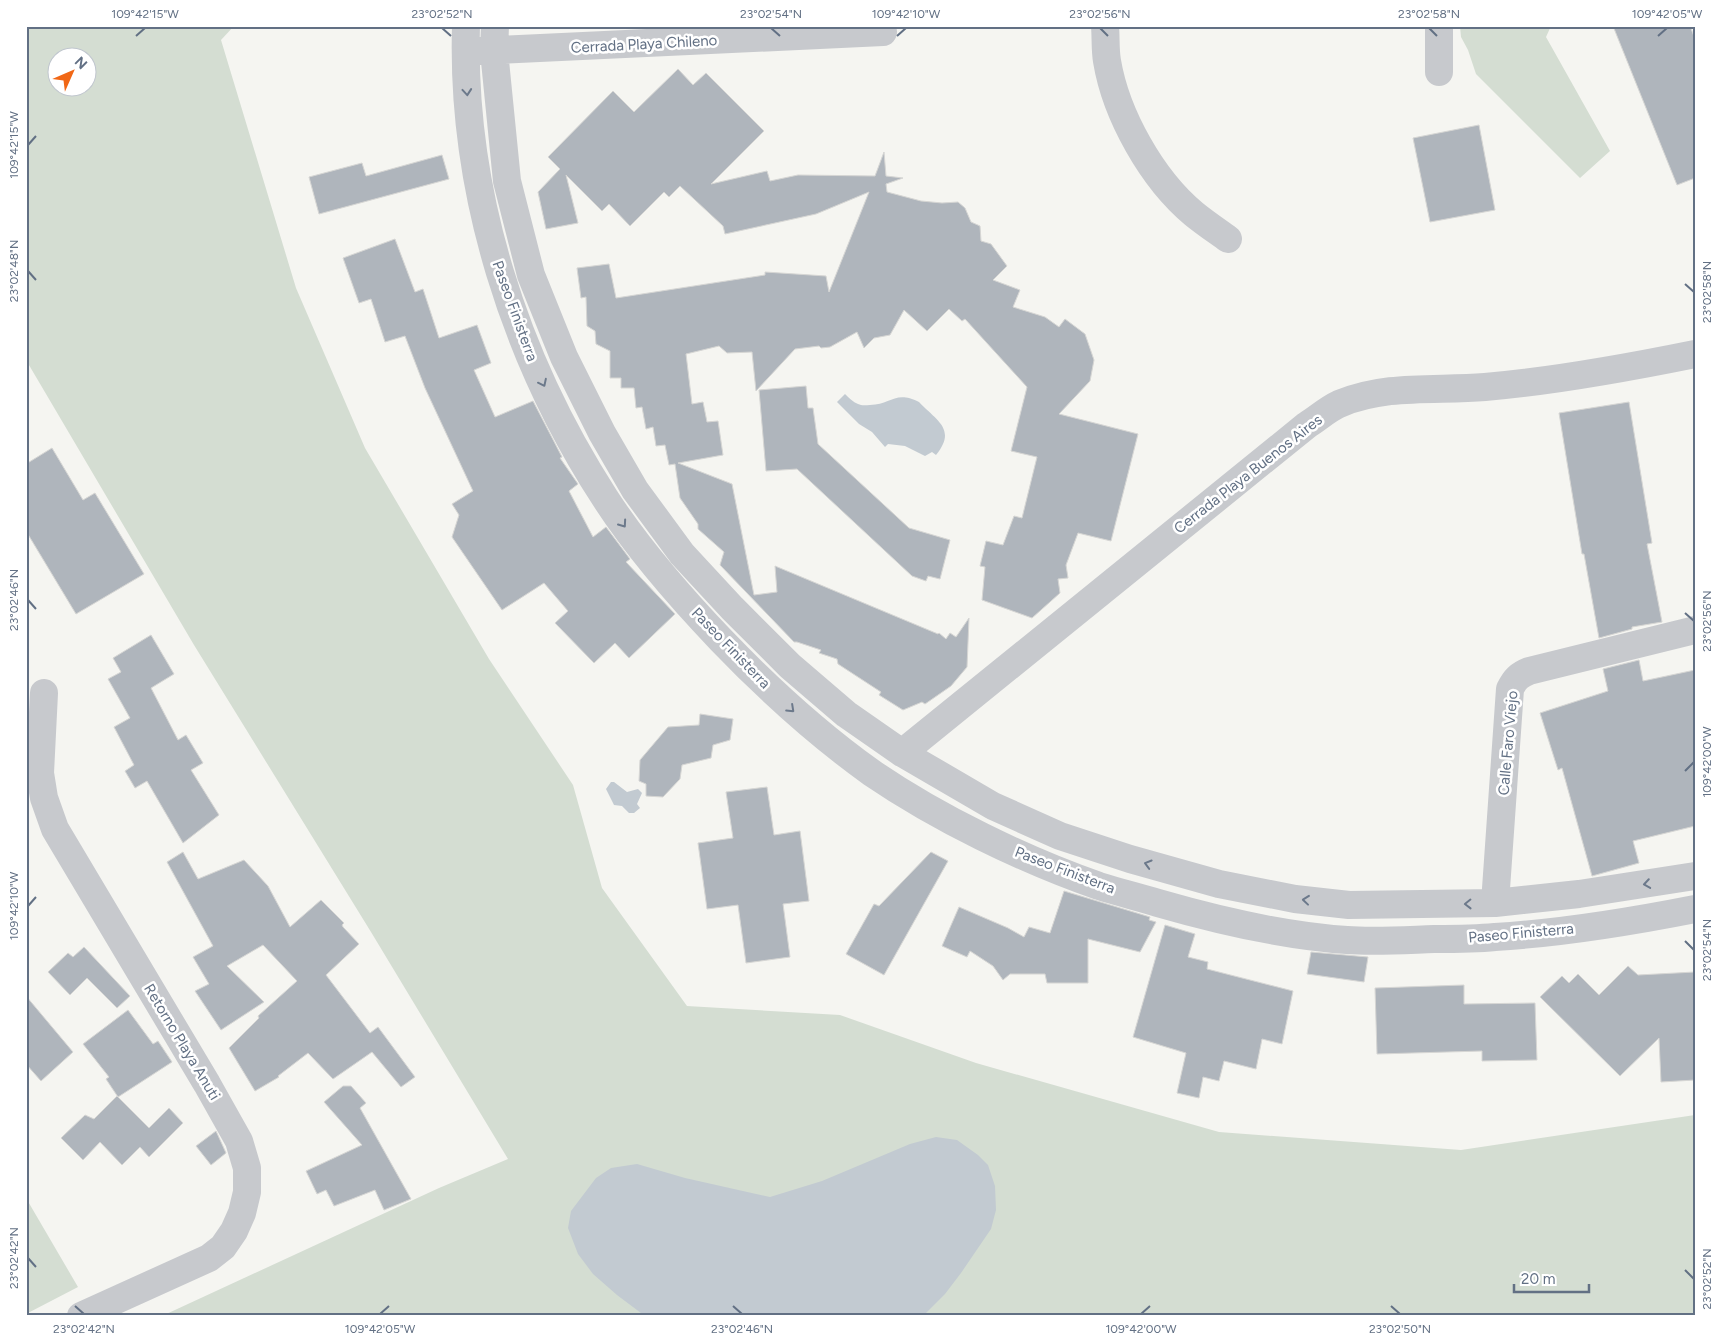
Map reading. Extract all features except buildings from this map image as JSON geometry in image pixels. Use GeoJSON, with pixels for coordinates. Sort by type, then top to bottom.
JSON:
{"type":"FeatureCollection","features":[{"type":"Feature","properties":{"kind":"street"},"geometry":{"type":"LineString","coordinates":[[1105,26],[1107,61],[1120,108],[1140,146],[1164,183],[1194,214],[1228,239]]}},
{"type":"Feature","properties":{"kind":"street"},"geometry":{"type":"LineString","coordinates":[[1439,26],[1439,72]]}},
{"type":"Feature","properties":{"kind":"street","name":"Cerrada Playa Chileno"},"geometry":{"type":"LineString","coordinates":[[465,38],[883,32]]}},
{"type":"Feature","properties":{"kind":"street","name":"Paseo Finisterra"},"geometry":{"type":"LineString","coordinates":[[465,38],[472,140],[479,187],[492,246],[513,314],[534,365],[559,416],[605,498],[668,583],[752,673],[813,729],[875,774],[945,817],[1025,856],[1098,885],[1210,918],[1281,931],[1346,940],[1496,938],[1596,926],[1695,909]]}},
{"type":"Feature","properties":{"kind":"street","name":"Paseo Finisterra"},"geometry":{"type":"LineString","coordinates":[[495,39],[507,181],[531,275],[564,357],[602,433],[635,490],[682,554],[738,615],[790,666],[846,714],[902,753],[993,806],[1060,836],[1130,859],[1219,884],[1295,899],[1349,905],[1495,903],[1579,894],[1695,876]]}},
{"type":"Feature","properties":{"kind":"street"},"geometry":{"type":"LineString","coordinates":[[479,187],[507,181]]}},
{"type":"Feature","properties":{"kind":"street","name":"Cerrada Playa Buenos Aires"},"geometry":{"type":"LineString","coordinates":[[902,753],[1307,424],[1338,405],[1364,396],[1394,390],[1485,387],[1610,371],[1695,354]]}},
{"type":"Feature","properties":{"kind":"street","name":"Calle Faro Viejo"},"geometry":{"type":"LineString","coordinates":[[1495,903],[1510,689],[1514,681],[1521,674],[1529,671],[1695,630]]}},
{"type":"Feature","properties":{"kind":"street","name":"Retorno Playa Anuti"},"geometry":{"type":"LineString","coordinates":[[44,693],[40,773],[44,798],[55,829],[212,1092],[239,1141],[247,1168],[247,1192],[242,1213],[223,1247],[209,1258],[81,1316]]}},
{"type":"Feature","properties":{"kind":"street"},"geometry":{"type":"LineString","coordinates":[[1346,940],[1349,905]]}},
{"type":"Feature","properties":{"kind":"shaded area"},"geometry":{"type":"Polygon","coordinates":[[[26,26],[234,26],[221,40],[296,288],[365,448],[489,659],[573,785],[602,888],[687,1006],[840,1015],[976,1063],[1219,1132],[1461,1150],[1695,1115],[1695,1316],[1029,1316],[1019,1314],[994,1316],[162,1316],[439,1188],[508,1159],[194,645],[26,360],[26,26]]]}},
{"type":"Feature","properties":{"kind":"shaded area"},"geometry":{"type":"Polygon","coordinates":[[[1460,26],[1551,26],[1546,37],[1610,151],[1580,178],[1476,74],[1468,50],[1461,37],[1460,26]]]}},
{"type":"Feature","properties":{"kind":"shaded area"},"geometry":{"type":"Polygon","coordinates":[[[845,394],[859,405],[877,404],[904,397],[919,402],[942,426],[945,438],[942,446],[936,455],[932,452],[925,456],[905,446],[888,444],[885,447],[872,432],[859,424],[837,402],[845,394]]]}},
{"type":"Feature","properties":{"kind":"shaded area"},"geometry":{"type":"Polygon","coordinates":[[[611,782],[614,782],[627,792],[638,789],[642,793],[637,804],[640,808],[634,813],[629,813],[622,806],[614,805],[606,789],[611,782]]]}},
{"type":"Feature","properties":{"kind":"shaded area"},"geometry":{"type":"Polygon","coordinates":[[[936,1137],[957,1140],[978,1155],[988,1165],[995,1186],[996,1210],[991,1229],[961,1273],[945,1294],[923,1316],[648,1316],[617,1295],[593,1274],[578,1254],[568,1228],[571,1211],[596,1178],[611,1168],[637,1164],[685,1178],[770,1197],[822,1181],[910,1144],[936,1137]]]}},
{"type":"Feature","properties":{"kind":"shaded area"},"geometry":{"type":"Polygon","coordinates":[[[26,1198],[78,1287],[26,1314],[26,1198]]]}}]}
